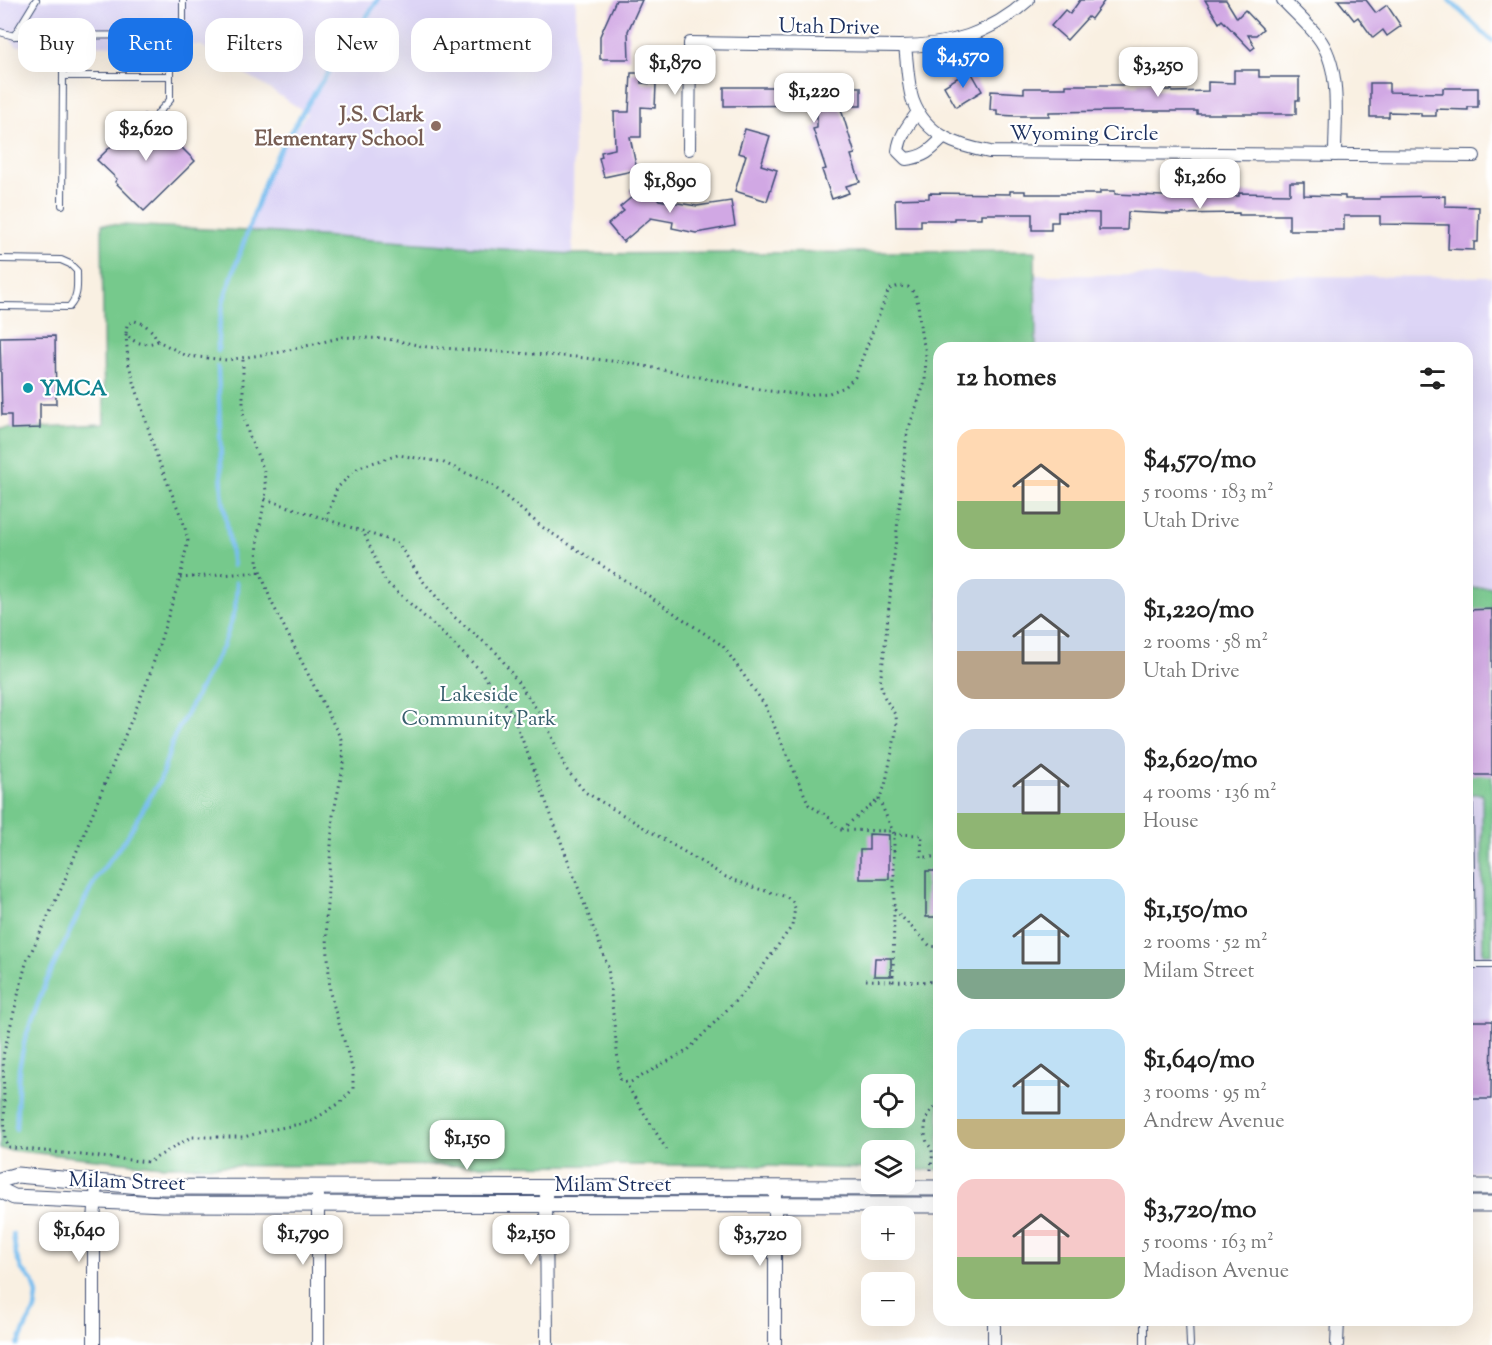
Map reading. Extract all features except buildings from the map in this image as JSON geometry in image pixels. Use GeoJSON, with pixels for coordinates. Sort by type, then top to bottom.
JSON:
{"type":"FeatureCollection","features":[{"type":"Feature","properties":{"kind":"street","name":"Utah Drive"},"geometry":{"type":"LineString","coordinates":[[689,149],[690,43],[933,45],[962,39],[985,30],[1028,0]]}},
{"type":"Feature","properties":{"kind":"street"},"geometry":{"type":"LineString","coordinates":[[1283,0],[1318,37],[1329,59],[1335,83],[1335,154]]}},
{"type":"Feature","properties":{"kind":"street","name":"Wyoming Circle"},"geometry":{"type":"LineString","coordinates":[[905,46],[913,100],[922,119],[950,142],[990,152],[1474,156]]}},
{"type":"Feature","properties":{"kind":"street"},"geometry":{"type":"LineString","coordinates":[[918,112],[900,140],[898,151],[906,159],[917,158],[930,152],[944,138]]}},
{"type":"Feature","properties":{"kind":"street","name":"Milam Street"},"geometry":{"type":"LineString","coordinates":[[0,1180],[17,1175],[151,1187],[933,1188]]}},
{"type":"Feature","properties":{"kind":"street"},"geometry":{"type":"LineString","coordinates":[[94,1345],[94,1220],[97,1183]]}},
{"type":"Feature","properties":{"kind":"street"},"geometry":{"type":"LineString","coordinates":[[1473,1187],[1492,1187]]}},
{"type":"Feature","properties":{"kind":"street"},"geometry":{"type":"LineString","coordinates":[[318,1188],[318,1345]]}},
{"type":"Feature","properties":{"kind":"street"},"geometry":{"type":"LineString","coordinates":[[546,1188],[547,1345]]}},
{"type":"Feature","properties":{"kind":"street"},"geometry":{"type":"LineString","coordinates":[[775,1188],[775,1345]]}},
{"type":"Feature","properties":{"kind":"street","name":"Milam Street"},"geometry":{"type":"LineString","coordinates":[[0,1190],[14,1197],[163,1204],[933,1205]]}},
{"type":"Feature","properties":{"kind":"street"},"geometry":{"type":"LineString","coordinates":[[1473,1204],[1492,1204]]}},
{"type":"Feature","properties":{"kind":"street"},"geometry":{"type":"LineString","coordinates":[[994,1326],[994,1345]]}},
{"type":"Feature","properties":{"kind":"street"},"geometry":{"type":"LineString","coordinates":[[1337,1345],[1338,1326]]}},
{"type":"Feature","properties":{"kind":"lane"},"geometry":{"type":"LineString","coordinates":[[14,36],[36,0]]}},
{"type":"Feature","properties":{"kind":"lane"},"geometry":{"type":"LineString","coordinates":[[183,0],[183,18]]}},
{"type":"Feature","properties":{"kind":"lane"},"geometry":{"type":"LineString","coordinates":[[0,32],[18,36]]}},
{"type":"Feature","properties":{"kind":"lane"},"geometry":{"type":"LineString","coordinates":[[62,205],[63,72]]}},
{"type":"Feature","properties":{"kind":"lane"},"geometry":{"type":"LineString","coordinates":[[158,113],[170,100],[170,72]]}},
{"type":"Feature","properties":{"kind":"lane"},"geometry":{"type":"LineString","coordinates":[[63,76],[170,76]]}},
{"type":"Feature","properties":{"kind":"lane"},"geometry":{"type":"LineString","coordinates":[[0,259],[62,260],[77,271],[77,294],[69,307],[0,306]]}},
{"type":"Feature","properties":{"kind":"lane"},"geometry":{"type":"LineString","coordinates":[[1473,965],[1492,965]]}},
{"type":"Feature","properties":{"kind":"lane"},"geometry":{"type":"LineString","coordinates":[[1144,1326],[1144,1345]]}},
{"type":"Feature","properties":{"kind":"lane"},"geometry":{"type":"LineString","coordinates":[[1189,1326],[1190,1345]]}},
{"type":"Feature","properties":{"kind":"path"},"geometry":{"type":"LineString","coordinates":[[243,357],[243,414],[249,436],[264,470],[266,492],[257,561],[270,601],[340,739],[344,763],[333,816],[326,919],[330,993],[353,1071],[353,1089],[340,1103],[310,1122],[244,1137],[191,1137],[149,1162],[8,1147],[4,1140],[3,1126],[3,1056],[26,963],[61,889],[148,680],[180,578],[188,540],[184,524],[156,454],[128,362],[127,324],[135,321],[144,324],[153,332],[158,342],[187,357],[227,360],[243,357],[281,352],[343,337],[388,339],[427,347],[629,363],[769,391],[805,395],[829,393],[845,387],[855,377],[889,289],[899,286],[908,287],[915,293],[926,352],[925,382],[906,444],[880,683],[885,698],[896,716],[897,727],[885,786],[879,799],[840,830]]}},
{"type":"Feature","properties":{"kind":"path"},"geometry":{"type":"LineString","coordinates":[[126,334],[130,340],[140,344],[158,342]]}},
{"type":"Feature","properties":{"kind":"path"},"geometry":{"type":"LineString","coordinates":[[326,519],[337,488],[359,467],[398,455],[442,462],[492,485],[542,527],[723,646],[765,705],[809,806],[830,818],[840,830],[922,835],[921,857],[933,857]]}},
{"type":"Feature","properties":{"kind":"path"},"geometry":{"type":"LineString","coordinates":[[265,499],[398,543],[422,580],[452,615],[498,654],[545,721],[566,769],[585,792],[726,878],[787,897],[793,902],[795,917],[792,926],[745,991],[688,1050],[631,1082],[625,1082]]}},
{"type":"Feature","properties":{"kind":"path"},"geometry":{"type":"LineString","coordinates":[[363,531],[385,581],[478,668],[511,711],[534,766],[608,967],[620,1079],[625,1082],[668,1152]]}},
{"type":"Feature","properties":{"kind":"path"},"geometry":{"type":"LineString","coordinates":[[180,578],[261,572]]}},
{"type":"Feature","properties":{"kind":"path"},"geometry":{"type":"LineString","coordinates":[[879,799],[893,833],[893,981]]}},
{"type":"Feature","properties":{"kind":"path"},"geometry":{"type":"LineString","coordinates":[[894,909],[930,946],[933,946]]}},
{"type":"Feature","properties":{"kind":"path"},"geometry":{"type":"LineString","coordinates":[[866,980],[933,982]]}},
{"type":"Feature","properties":{"kind":"path"},"geometry":{"type":"LineString","coordinates":[[931,1170],[932,1149],[926,1141],[925,1127],[928,1113],[933,1107]]}},
{"type":"Feature","properties":{"kind":"shaded area","name":"J.S. Clark Elementary School"},"geometry":{"type":"Polygon","coordinates":[[[0,0],[576,0],[572,254],[248,231],[275,158],[307,113],[242,72],[303,72],[303,18],[205,18],[205,48],[200,45],[193,45],[193,18],[108,18],[108,46],[96,46],[96,18],[18,18],[18,46],[0,28],[0,0]]]}},
{"type":"Feature","properties":{"kind":"shaded area"},"geometry":{"type":"Polygon","coordinates":[[[1036,275],[1492,277],[1492,1172],[1473,1172],[1473,342],[1037,342],[1036,275]]]}},
{"type":"Feature","properties":{"kind":"green space","name":"Lakeside Community Park"},"geometry":{"type":"Polygon","coordinates":[[[102,224],[248,231],[572,254],[1035,251],[1036,342],[933,342],[933,1170],[915,1170],[915,1140],[861,1140],[861,1169],[731,1165],[161,1166],[0,1149],[0,429],[104,424],[102,224]]]}},
{"type":"Feature","properties":{"kind":"green space"},"geometry":{"type":"Polygon","coordinates":[[[1492,587],[1492,954],[1483,954],[1482,794],[1473,794],[1473,588],[1492,587]]]}},
{"type":"Feature","properties":{"kind":"waterway"},"geometry":{"type":"LineString","coordinates":[[218,351],[218,334],[224,299],[269,170],[319,86],[378,0]]}},
{"type":"Feature","properties":{"kind":"waterway"},"geometry":{"type":"LineString","coordinates":[[1449,0],[1492,41]]}},
{"type":"Feature","properties":{"kind":"waterway"},"geometry":{"type":"LineString","coordinates":[[218,367],[222,492],[233,566]]}},
{"type":"Feature","properties":{"kind":"waterway"},"geometry":{"type":"LineString","coordinates":[[16,1129],[19,1069],[25,1039],[45,984],[97,877],[127,837],[161,778],[174,737],[223,646],[235,610],[236,582]]}},
{"type":"Feature","properties":{"kind":"waterway"},"geometry":{"type":"LineString","coordinates":[[13,1234],[16,1255],[22,1270],[33,1281],[37,1295],[35,1310],[18,1345]]}},
{"type":"Feature","properties":{"kind":"place","name":"J.S. Clark Elementary School"},"geometry":{"type":"Point","coordinates":[436,126]}},
{"type":"Feature","properties":{"kind":"place","name":"YMCA"},"geometry":{"type":"Point","coordinates":[28,388]}}]}
